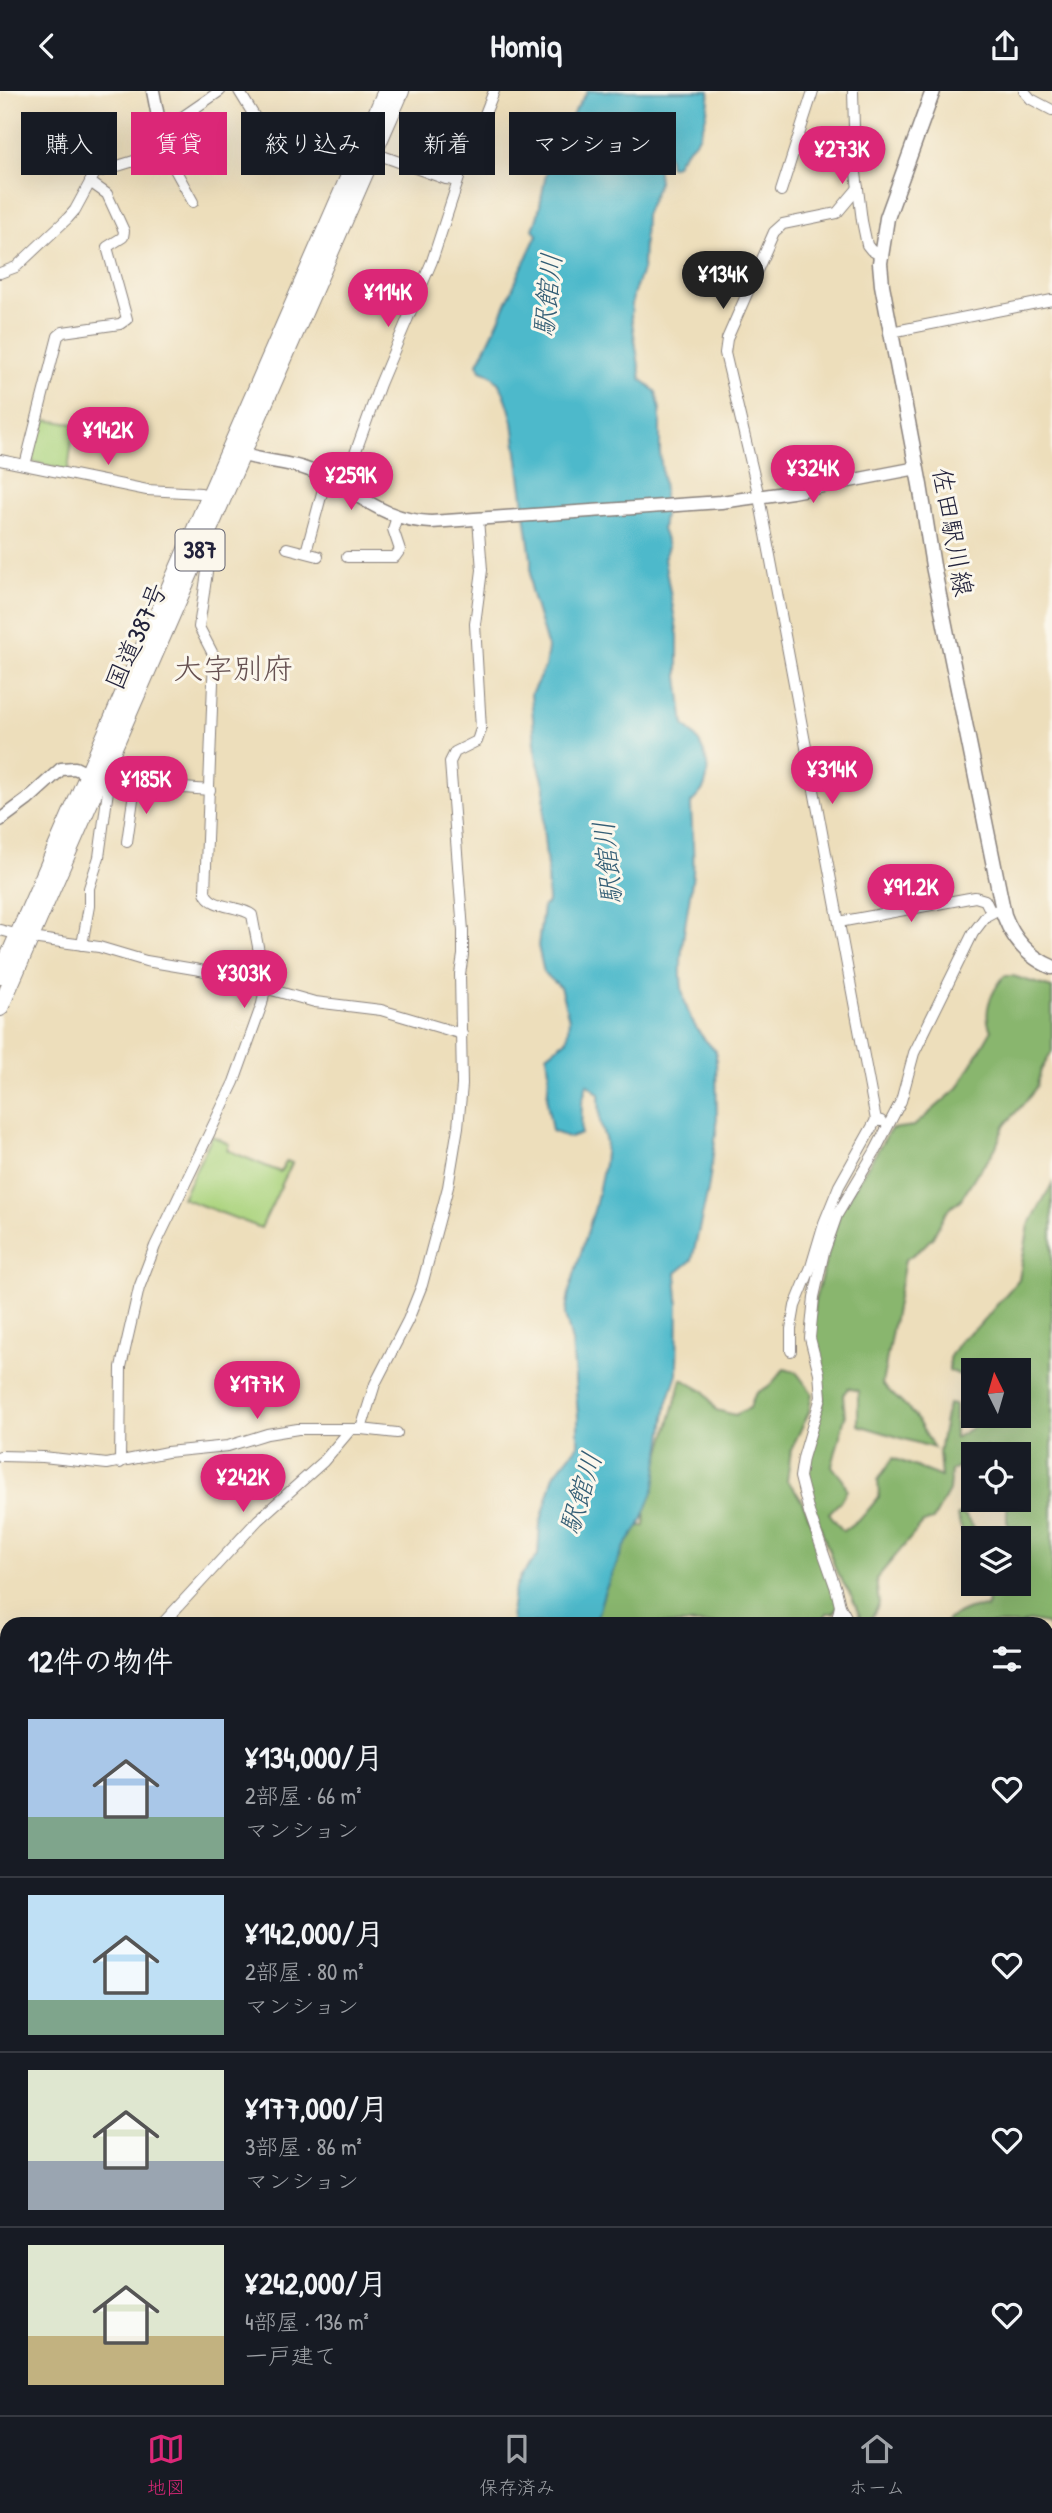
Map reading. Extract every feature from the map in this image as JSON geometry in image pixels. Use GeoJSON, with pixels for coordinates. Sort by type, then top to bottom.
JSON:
{"type":"FeatureCollection","features":[{"type":"Feature","properties":{"kind":"highway","name":"国道387号"},"geometry":{"type":"LineString","coordinates":[[0,976],[24,937],[99,779],[197,557],[235,452],[386,91]]}},
{"type":"Feature","properties":{"kind":"highway","name":"国道387号"},"geometry":{"type":"LineString","coordinates":[[385,128],[401,91]]}},
{"type":"Feature","properties":{"kind":"highway","name":"国道387号"},"geometry":{"type":"LineString","coordinates":[[99,779],[209,495],[235,452],[364,175]]}},
{"type":"Feature","properties":{"kind":"highway","name":"国道387号"},"geometry":{"type":"LineString","coordinates":[[0,1008],[24,937]]}},
{"type":"Feature","properties":{"kind":"main road","name":"佐田駅川線"},"geometry":{"type":"LineString","coordinates":[[933,91],[890,206],[881,256],[882,285],[997,909],[1019,943],[1032,957],[1052,967]]}},
{"type":"Feature","properties":{"kind":"street"},"geometry":{"type":"LineString","coordinates":[[153,91],[157,112]]}},
{"type":"Feature","properties":{"kind":"street"},"geometry":{"type":"LineString","coordinates":[[189,112],[220,91]]}},
{"type":"Feature","properties":{"kind":"street"},"geometry":{"type":"LineString","coordinates":[[239,91],[252,112]]}},
{"type":"Feature","properties":{"kind":"street"},"geometry":{"type":"LineString","coordinates":[[342,487],[376,394],[436,252],[459,178],[494,91]]}},
{"type":"Feature","properties":{"kind":"street"},"geometry":{"type":"LineString","coordinates":[[781,191],[813,91]]}},
{"type":"Feature","properties":{"kind":"street"},"geometry":{"type":"LineString","coordinates":[[853,91],[853,128],[862,221],[867,245],[881,256]]}},
{"type":"Feature","properties":{"kind":"street"},"geometry":{"type":"LineString","coordinates":[[1024,91],[1031,99],[1052,110]]}},
{"type":"Feature","properties":{"kind":"street"},"geometry":{"type":"LineString","coordinates":[[385,157],[446,179],[459,178]]}},
{"type":"Feature","properties":{"kind":"street"},"geometry":{"type":"LineString","coordinates":[[0,273],[20,264],[68,218],[94,175]]}},
{"type":"Feature","properties":{"kind":"street"},"geometry":{"type":"LineString","coordinates":[[179,175],[193,202]]}},
{"type":"Feature","properties":{"kind":"street"},"geometry":{"type":"LineString","coordinates":[[25,465],[58,335],[62,332],[120,324],[127,319],[107,247],[123,237],[124,232],[107,194],[90,182]]}},
{"type":"Feature","properties":{"kind":"street"},"geometry":{"type":"LineString","coordinates":[[791,1351],[790,1329],[795,1306],[824,1223],[839,1186],[876,1120],[759,497],[726,359],[727,339],[774,232],[783,224],[837,213],[858,188]]}},
{"type":"Feature","properties":{"kind":"street"},"geometry":{"type":"LineString","coordinates":[[862,221],[886,226]]}},
{"type":"Feature","properties":{"kind":"street"},"geometry":{"type":"LineString","coordinates":[[891,332],[1052,300]]}},
{"type":"Feature","properties":{"kind":"street"},"geometry":{"type":"LineString","coordinates":[[235,452],[250,458],[289,463],[326,478],[377,509],[397,517],[431,522],[703,504],[759,497],[917,468]]}},
{"type":"Feature","properties":{"kind":"street"},"geometry":{"type":"LineString","coordinates":[[0,460],[147,490],[199,492],[209,495]]}},
{"type":"Feature","properties":{"kind":"street"},"geometry":{"type":"LineString","coordinates":[[306,552],[326,478]]}},
{"type":"Feature","properties":{"kind":"street"},"geometry":{"type":"LineString","coordinates":[[347,557],[395,557],[400,550],[393,529],[397,517]]}},
{"type":"Feature","properties":{"kind":"street"},"geometry":{"type":"LineString","coordinates":[[168,1617],[258,1520],[356,1429],[416,1300],[438,1232],[451,1175],[462,1085],[460,974],[463,931],[450,762],[455,752],[477,741],[481,729],[475,624],[482,571],[480,519]]}},
{"type":"Feature","properties":{"kind":"street"},"geometry":{"type":"LineString","coordinates":[[301,521],[312,526]]}},
{"type":"Feature","properties":{"kind":"street"},"geometry":{"type":"LineString","coordinates":[[287,548],[318,556]]}},
{"type":"Feature","properties":{"kind":"street"},"geometry":{"type":"LineString","coordinates":[[120,1463],[121,1367],[139,1288],[155,1246],[234,1082],[262,1004],[265,988],[252,915],[211,901],[206,896],[214,656],[199,627],[208,565],[197,557]]}},
{"type":"Feature","properties":{"kind":"street"},"geometry":{"type":"LineString","coordinates":[[0,820],[61,769],[75,768],[99,779],[135,785],[209,790]]}},
{"type":"Feature","properties":{"kind":"street"},"geometry":{"type":"LineString","coordinates":[[82,944],[89,906],[89,888],[99,857],[99,779]]}},
{"type":"Feature","properties":{"kind":"street"},"geometry":{"type":"LineString","coordinates":[[127,842],[135,785]]}},
{"type":"Feature","properties":{"kind":"street"},"geometry":{"type":"LineString","coordinates":[[839,922],[975,897],[985,900],[997,909],[973,933],[914,1053],[904,1094],[890,1124],[837,1215],[824,1252],[811,1311],[810,1338],[820,1373],[821,1397],[800,1477],[809,1512],[846,1617]]}},
{"type":"Feature","properties":{"kind":"street"},"geometry":{"type":"LineString","coordinates":[[0,930],[24,937],[82,944],[146,961],[200,970],[315,1002],[382,1010],[462,1034]]}},
{"type":"Feature","properties":{"kind":"street"},"geometry":{"type":"LineString","coordinates":[[876,1120],[890,1124]]}},
{"type":"Feature","properties":{"kind":"street"},"geometry":{"type":"LineString","coordinates":[[0,1455],[97,1464],[120,1463],[167,1452],[228,1446],[286,1430],[356,1429],[397,1433]]}},
{"type":"Feature","properties":{"kind":"street"},"geometry":{"type":"LineString","coordinates":[[837,1617],[840,1606]]}},
{"type":"Feature","properties":{"kind":"green space"},"geometry":{"type":"Polygon","coordinates":[[[39,419],[74,424],[68,471],[31,461],[29,458],[39,419]]]}},
{"type":"Feature","properties":{"kind":"green space"},"geometry":{"type":"Polygon","coordinates":[[[1004,976],[1013,976],[1052,988],[1052,1052],[1031,1095],[1004,1126],[996,1147],[961,1199],[946,1212],[933,1237],[905,1260],[882,1384],[914,1415],[934,1448],[858,1425],[858,1391],[848,1388],[843,1395],[845,1417],[832,1466],[847,1490],[829,1513],[843,1531],[864,1515],[879,1497],[878,1480],[893,1458],[941,1477],[939,1452],[948,1404],[955,1405],[955,1438],[972,1428],[1031,1428],[1031,1358],[961,1358],[961,1376],[949,1370],[949,1358],[961,1339],[979,1326],[1019,1279],[1029,1225],[1052,1184],[1052,1617],[952,1617],[976,1607],[987,1608],[986,1596],[1031,1596],[1031,1526],[1010,1526],[1007,1512],[1031,1512],[1031,1442],[961,1442],[961,1464],[951,1471],[949,1491],[933,1520],[923,1523],[876,1579],[879,1604],[872,1617],[860,1617],[852,1597],[837,1573],[807,1490],[806,1467],[824,1399],[814,1346],[814,1303],[841,1209],[891,1129],[914,1126],[958,1088],[991,1031],[987,1016],[989,1002],[1004,976]]]}},
{"type":"Feature","properties":{"kind":"green space"},"geometry":{"type":"Polygon","coordinates":[[[212,1136],[229,1144],[227,1150],[280,1172],[287,1161],[292,1163],[261,1228],[182,1198],[212,1136]]]}},
{"type":"Feature","properties":{"kind":"green space"},"geometry":{"type":"Polygon","coordinates":[[[784,1369],[796,1372],[812,1393],[809,1412],[791,1450],[787,1481],[804,1505],[818,1540],[839,1606],[834,1613],[827,1613],[824,1617],[596,1617],[630,1526],[645,1526],[645,1503],[682,1379],[705,1392],[716,1410],[735,1415],[750,1408],[757,1393],[774,1381],[784,1369]]]}},
{"type":"Feature","properties":{"kind":"green space"},"geometry":{"type":"Polygon","coordinates":[[[957,1516],[965,1516],[973,1526],[961,1528],[957,1516]]]}},
{"type":"Feature","properties":{"kind":"water"},"geometry":{"type":"Polygon","coordinates":[[[588,91],[709,91],[702,130],[676,165],[676,112],[575,112],[588,91]]]}},
{"type":"Feature","properties":{"kind":"water","name":"駅館川"},"geometry":{"type":"Polygon","coordinates":[[[546,175],[658,175],[659,182],[645,215],[643,267],[633,295],[631,315],[641,379],[656,392],[660,410],[660,453],[664,491],[662,529],[668,546],[664,559],[678,636],[678,677],[684,725],[700,744],[707,768],[704,788],[691,803],[693,873],[681,967],[682,990],[688,1011],[699,1032],[716,1051],[717,1127],[708,1190],[692,1260],[676,1273],[677,1374],[667,1404],[655,1487],[640,1525],[624,1548],[604,1593],[597,1617],[512,1617],[511,1613],[514,1592],[521,1576],[538,1555],[540,1524],[554,1475],[578,1445],[572,1342],[565,1315],[570,1288],[595,1207],[606,1142],[600,1122],[599,1094],[587,1084],[582,1103],[581,1134],[570,1138],[552,1131],[547,1102],[547,1055],[567,1039],[569,1019],[560,987],[544,973],[538,946],[543,907],[548,903],[543,828],[545,787],[536,756],[531,694],[545,667],[548,648],[531,591],[531,559],[513,422],[499,384],[481,370],[478,363],[537,235],[533,229],[546,175]]]}},
{"type":"Feature","properties":{"kind":"district","name":"大字別府"},"geometry":{"type":"Point","coordinates":[233,669]}}]}
